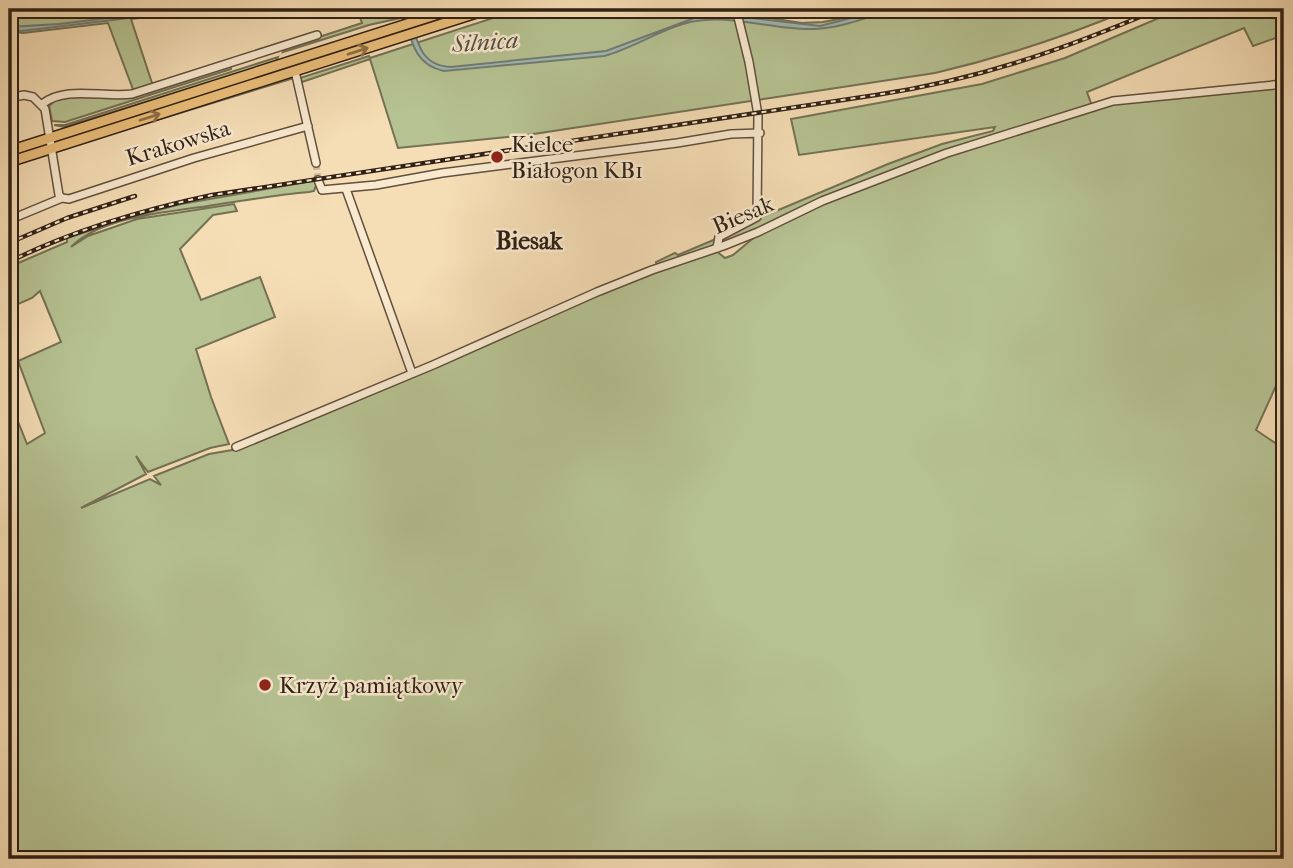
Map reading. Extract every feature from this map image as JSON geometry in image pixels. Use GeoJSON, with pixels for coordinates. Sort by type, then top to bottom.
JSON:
{"type":"FeatureCollection","features":[{"type":"Feature","properties":{"kind":"main road","name":"Krakowska"},"geometry":{"type":"LineString","coordinates":[[9,151],[454,9]]}},
{"type":"Feature","properties":{"kind":"main road","name":"Krakowska"},"geometry":{"type":"LineString","coordinates":[[9,162],[489,9]]}},
{"type":"Feature","properties":{"kind":"street"},"geometry":{"type":"LineString","coordinates":[[717,248],[719,237],[757,217],[756,171],[760,133],[755,92],[738,16]]}},
{"type":"Feature","properties":{"kind":"street"},"geometry":{"type":"LineString","coordinates":[[42,104],[57,96],[132,94],[317,35]]}},
{"type":"Feature","properties":{"kind":"street"},"geometry":{"type":"LineString","coordinates":[[278,47],[284,63]]}},
{"type":"Feature","properties":{"kind":"street"},"geometry":{"type":"LineString","coordinates":[[295,71],[316,163]]}},
{"type":"Feature","properties":{"kind":"street","name":"Biesak"},"geometry":{"type":"LineString","coordinates":[[236,447],[614,285],[758,232],[822,201],[947,153],[1113,101],[1284,84]]}},
{"type":"Feature","properties":{"kind":"street"},"geometry":{"type":"LineString","coordinates":[[9,98],[24,95],[33,97],[42,104],[51,137],[59,195],[62,198]]}},
{"type":"Feature","properties":{"kind":"street","name":"Krakowska"},"geometry":{"type":"LineString","coordinates":[[9,220],[62,198],[308,126]]}},
{"type":"Feature","properties":{"kind":"street"},"geometry":{"type":"LineString","coordinates":[[318,180],[324,190],[346,189],[442,173],[677,144],[731,134],[760,133]]}},
{"type":"Feature","properties":{"kind":"street"},"geometry":{"type":"LineString","coordinates":[[346,189],[412,373]]}},
{"type":"Feature","properties":{"kind":"green space"},"geometry":{"type":"Polygon","coordinates":[[[9,9],[214,9],[131,19],[153,86],[134,92],[108,23],[23,33],[9,31],[9,9]]]}},
{"type":"Feature","properties":{"kind":"green space"},"geometry":{"type":"Polygon","coordinates":[[[357,9],[422,9],[414,15],[369,25],[283,52],[285,48],[362,23],[357,9]]]}},
{"type":"Feature","properties":{"kind":"green space"},"geometry":{"type":"Polygon","coordinates":[[[521,9],[682,9],[684,15],[709,9],[802,23],[844,18],[870,9],[1131,9],[1034,45],[935,73],[527,135],[398,148],[370,59],[302,82],[300,78],[521,9]]]}},
{"type":"Feature","properties":{"kind":"green space"},"geometry":{"type":"Polygon","coordinates":[[[1180,9],[1284,9],[1284,35],[1253,46],[1244,28],[1087,92],[1092,106],[1284,86],[1284,368],[1256,430],[1284,449],[1284,859],[9,859],[9,399],[27,444],[45,433],[18,361],[61,342],[40,291],[32,298],[9,308],[9,267],[67,242],[67,238],[128,218],[181,204],[318,180],[314,191],[117,222],[84,237],[71,247],[88,236],[137,219],[234,204],[237,211],[213,215],[180,249],[201,300],[260,277],[275,317],[196,349],[229,444],[210,448],[148,472],[136,456],[146,474],[81,508],[150,479],[161,485],[154,476],[209,454],[238,449],[654,271],[715,250],[725,258],[733,255],[757,235],[811,208],[948,151],[753,232],[720,242],[721,238],[757,219],[888,164],[942,144],[993,131],[995,127],[799,155],[791,119],[982,84],[1065,58],[1180,9]]]}},
{"type":"Feature","properties":{"kind":"green space"},"geometry":{"type":"Polygon","coordinates":[[[403,29],[404,32],[305,64],[304,60],[403,29]]]}},
{"type":"Feature","properties":{"kind":"green space"},"geometry":{"type":"Polygon","coordinates":[[[278,57],[276,62],[65,127],[54,125],[65,125],[278,57]]]}},
{"type":"Feature","properties":{"kind":"green space"},"geometry":{"type":"Polygon","coordinates":[[[300,62],[301,65],[69,138],[300,62]]]}},
{"type":"Feature","properties":{"kind":"green space"},"geometry":{"type":"Polygon","coordinates":[[[230,65],[231,69],[65,122],[52,121],[49,106],[60,96],[116,98],[230,65]]]}},
{"type":"Feature","properties":{"kind":"green space"},"geometry":{"type":"Polygon","coordinates":[[[290,76],[294,78],[121,131],[136,125],[290,76]]]}},
{"type":"Feature","properties":{"kind":"green space"},"geometry":{"type":"Polygon","coordinates":[[[716,239],[713,246],[657,266],[656,262],[675,253],[678,255],[716,239]]]}},
{"type":"Feature","properties":{"kind":"water"},"geometry":{"type":"Polygon","coordinates":[[[182,9],[203,9],[22,31],[9,30],[9,27],[59,24],[182,9]]]}},
{"type":"Feature","properties":{"kind":"water"},"geometry":{"type":"Polygon","coordinates":[[[402,9],[407,9],[417,41],[426,56],[432,62],[451,67],[606,51],[697,17],[727,15],[820,26],[895,9],[854,22],[822,28],[799,29],[705,20],[679,25],[604,56],[444,71],[425,62],[419,55],[402,9]]]}},
{"type":"Feature","properties":{"kind":"tunnel"},"geometry":{"type":"LineString","coordinates":[[316,163],[318,180]]}},
{"type":"Feature","properties":{"kind":"railway"},"geometry":{"type":"LineString","coordinates":[[9,262],[108,222],[212,195],[876,95],[950,81],[1054,50],[1159,9]]}},
{"type":"Feature","properties":{"kind":"railway"},"geometry":{"type":"LineString","coordinates":[[9,243],[67,218],[135,196]]}},
{"type":"Feature","properties":{"kind":"place","name":"Kielce Białogon KB1"},"geometry":{"type":"Point","coordinates":[497,157]}},
{"type":"Feature","properties":{"kind":"place","name":"Krzyż pamiątkowy"},"geometry":{"type":"Point","coordinates":[265,685]}},
{"type":"Feature","properties":{"kind":"district","name":"Biesak"},"geometry":{"type":"Point","coordinates":[529,241]}},
{"type":"Feature","properties":{"kind":"water label","name":"Silnica"},"geometry":{"type":"Point","coordinates":[485,42]}}]}
